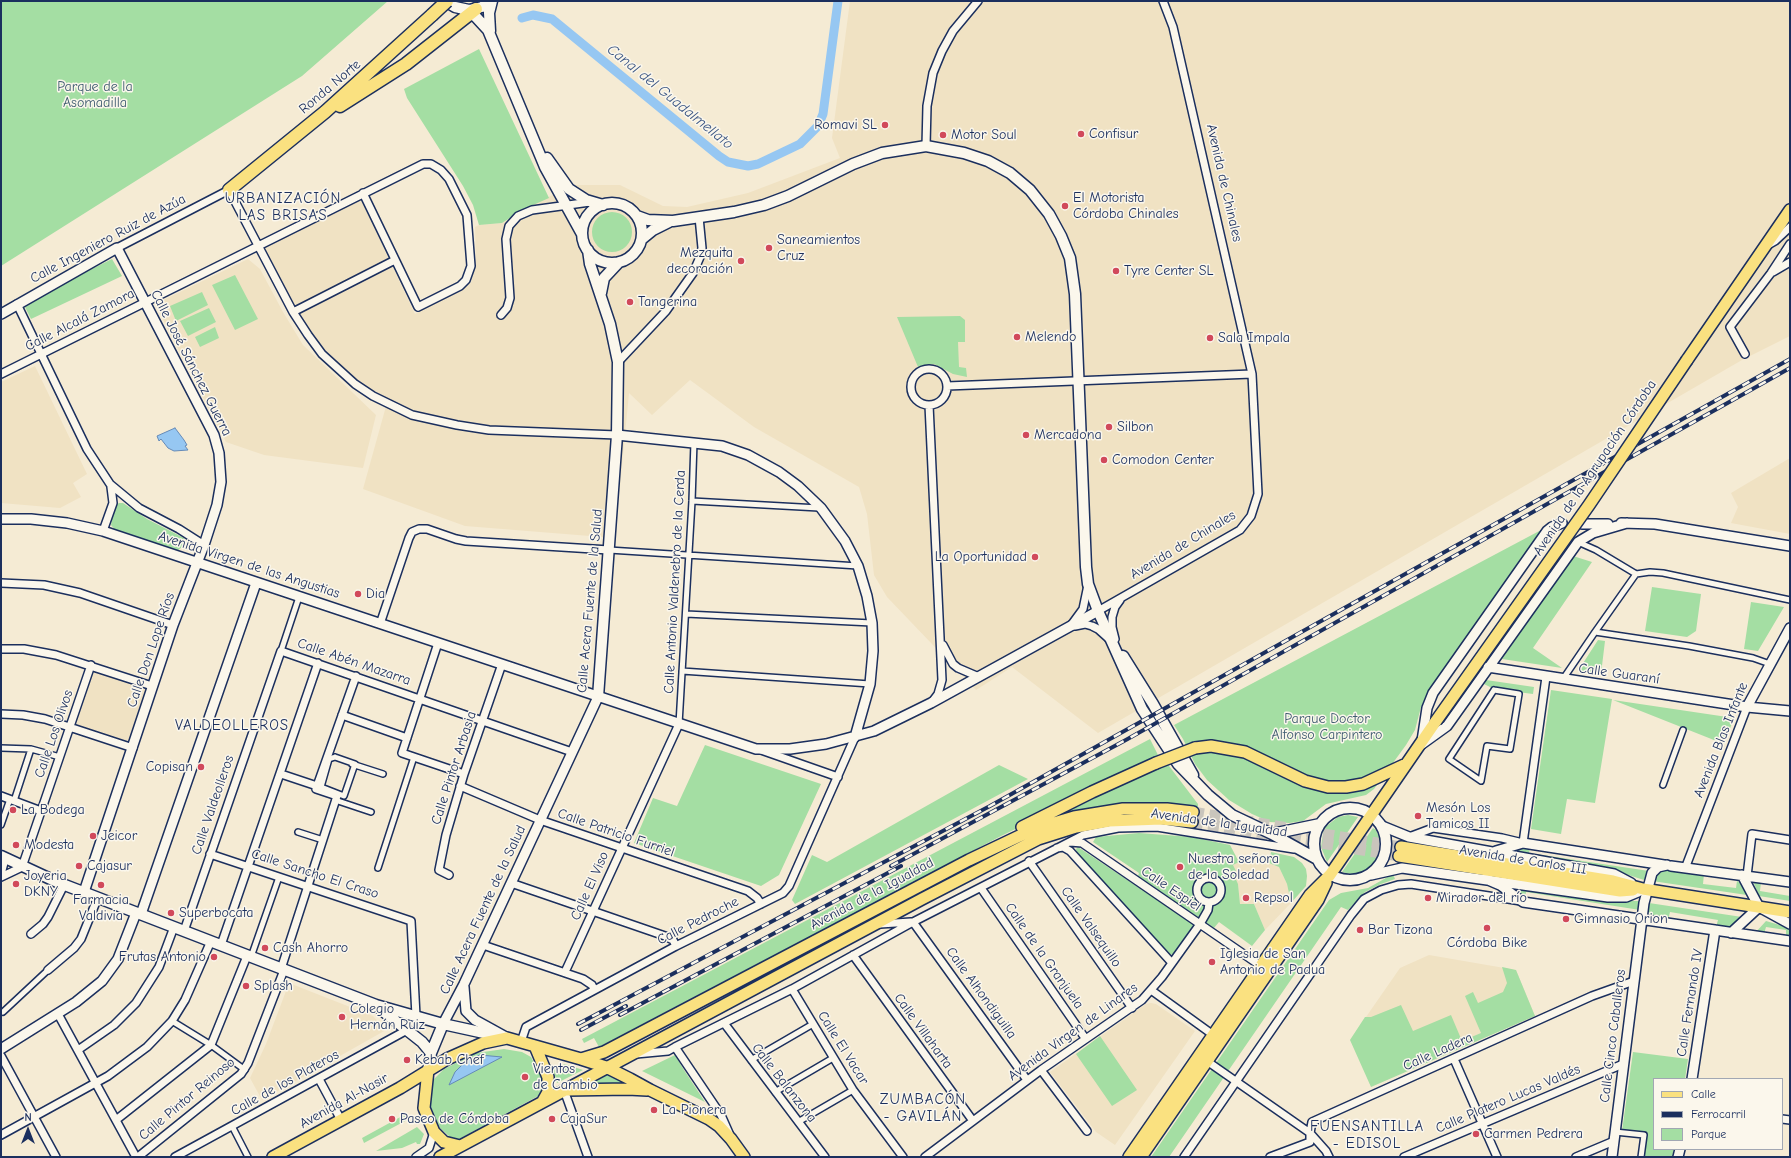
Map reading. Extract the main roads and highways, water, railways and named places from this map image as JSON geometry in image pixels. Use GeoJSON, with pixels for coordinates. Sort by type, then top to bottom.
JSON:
{"type":"FeatureCollection","features":[{"type":"Feature","properties":{"kind":"highway","name":"Ronda Norte"},"geometry":{"type":"LineString","coordinates":[[229,190],[325,112],[446,1]]}},
{"type":"Feature","properties":{"kind":"highway"},"geometry":{"type":"LineString","coordinates":[[325,112],[344,104],[406,64],[469,10]]}},
{"type":"Feature","properties":{"kind":"main road"},"geometry":{"type":"LineString","coordinates":[[446,1],[469,10],[480,20],[491,37],[549,174],[582,234],[588,250],[598,260],[612,263],[619,262],[632,256],[640,246],[642,239],[642,231],[637,216]]}},
{"type":"Feature","properties":{"kind":"main road"},"geometry":{"type":"LineString","coordinates":[[469,10],[492,1]]}},
{"type":"Feature","properties":{"kind":"main road"},"geometry":{"type":"LineString","coordinates":[[491,37],[488,13],[492,1]]}},
{"type":"Feature","properties":{"kind":"main road"},"geometry":{"type":"LineString","coordinates":[[534,139],[569,189],[586,200],[592,202],[603,205],[620,204],[627,207],[637,216],[648,220],[673,221],[699,218],[764,205],[788,196],[852,164],[882,153],[926,146],[964,153],[988,161],[1010,173],[1030,190],[1050,214],[1062,236],[1070,258],[1074,294],[1085,548],[1088,584],[1110,640],[1142,709],[1178,764],[1200,787],[1232,815],[1303,850],[1317,859]]}},
{"type":"Feature","properties":{"kind":"main road"},"geometry":{"type":"LineString","coordinates":[[582,234],[585,220],[589,214],[594,209],[603,205]]}},
{"type":"Feature","properties":{"kind":"main road","name":"Avenida de la Agrupación Córdoba"},"geometry":{"type":"LineString","coordinates":[[1129,1157],[1203,1059],[1318,900],[1330,875],[1371,814],[1589,505],[1790,210]]}},
{"type":"Feature","properties":{"kind":"main road"},"geometry":{"type":"LineString","coordinates":[[642,239],[653,230],[673,221]]}},
{"type":"Feature","properties":{"kind":"main road","name":"Calle Acera Fuente de la Salud"},"geometry":{"type":"LineString","coordinates":[[588,250],[590,264],[601,293],[618,362],[617,434],[598,696]]}},
{"type":"Feature","properties":{"kind":"main road"},"geometry":{"type":"LineString","coordinates":[[601,293],[604,278],[619,262]]}},
{"type":"Feature","properties":{"kind":"main road"},"geometry":{"type":"LineString","coordinates":[[1106,630],[1153,704],[1200,787]]}},
{"type":"Feature","properties":{"kind":"main road"},"geometry":{"type":"LineString","coordinates":[[969,860],[994,842],[1060,808],[1156,763],[1195,748],[1211,746],[1245,752],[1305,781],[1328,787],[1346,787],[1363,784],[1405,765]]}},
{"type":"Feature","properties":{"kind":"main road","name":"Avenida de la Igualdad"},"geometry":{"type":"LineString","coordinates":[[544,1101],[630,1054],[876,925],[1010,852],[1063,830],[1090,824],[1125,819],[1192,817],[1140,808],[1106,811],[1074,817],[1034,829],[969,860],[604,1052],[580,1058]]}},
{"type":"Feature","properties":{"kind":"main road"},"geometry":{"type":"LineString","coordinates":[[1355,809],[1371,814],[1382,826],[1386,836],[1387,848],[1379,867],[1370,875],[1361,879],[1350,881],[1339,879],[1330,875],[1322,868],[1317,859],[1314,841],[1320,824],[1328,816],[1338,810],[1355,809]]}},
{"type":"Feature","properties":{"kind":"main road"},"geometry":{"type":"LineString","coordinates":[[1272,834],[1320,824]]}},
{"type":"Feature","properties":{"kind":"main road","name":"Avenida de Carlos III"},"geometry":{"type":"LineString","coordinates":[[1400,852],[1620,891],[1645,890],[1790,912]]}},
{"type":"Feature","properties":{"kind":"main road"},"geometry":{"type":"LineString","coordinates":[[3,857],[64,885],[376,1005],[443,1024],[507,1038],[535,1046],[548,1077],[548,1092],[544,1101],[440,1157]]}},
{"type":"Feature","properties":{"kind":"main road","name":"Avenida de la Agrupación Córdoba"},"geometry":{"type":"LineString","coordinates":[[1218,1038],[1261,966],[1310,895],[1330,875]]}},
{"type":"Feature","properties":{"kind":"main road"},"geometry":{"type":"LineString","coordinates":[[376,1005],[422,1042],[431,1053]]}},
{"type":"Feature","properties":{"kind":"main road"},"geometry":{"type":"LineString","coordinates":[[443,1024],[431,1053],[424,1108],[434,1132],[444,1142],[460,1146]]}},
{"type":"Feature","properties":{"kind":"main road"},"geometry":{"type":"LineString","coordinates":[[428,1070],[465,1050],[507,1038]]}},
{"type":"Feature","properties":{"kind":"main road","name":"Avenida de la Igualdad"},"geometry":{"type":"LineString","coordinates":[[535,1046],[580,1058],[606,1067]]}},
{"type":"Feature","properties":{"kind":"main road","name":"Avenida de la Agrupación Córdoba"},"geometry":{"type":"LineString","coordinates":[[1141,1157],[1203,1059]]}},
{"type":"Feature","properties":{"kind":"main road"},"geometry":{"type":"LineString","coordinates":[[606,1067],[709,1119],[719,1126],[731,1139],[744,1157]]}},
{"type":"Feature","properties":{"kind":"main road","name":"Avenida Al-Nasir"},"geometry":{"type":"LineString","coordinates":[[273,1157],[428,1070]]}},
{"type":"Feature","properties":{"kind":"main road"},"geometry":{"type":"LineString","coordinates":[[564,1090],[650,1090]]}},
{"type":"Feature","properties":{"kind":"water"},"geometry":{"type":"Polygon","coordinates":[[[175,428],[187,445],[185,446],[188,450],[174,451],[168,448],[161,439],[159,441],[157,436],[175,428]]]}},
{"type":"Feature","properties":{"kind":"water"},"geometry":{"type":"Polygon","coordinates":[[[480,1055],[502,1057],[449,1085],[455,1072],[462,1065],[470,1059],[480,1055]]]}},
{"type":"Feature","properties":{"kind":"waterway","name":"Canal del Guadalmellato"},"geometry":{"type":"LineString","coordinates":[[522,18],[533,15],[552,19],[719,156],[728,162],[748,166],[758,164],[800,144],[818,126],[823,114],[838,1]]}},
{"type":"Feature","properties":{"kind":"tunnel"},"geometry":{"type":"LineString","coordinates":[[1193,812],[1401,847]]}},
{"type":"Feature","properties":{"kind":"tunnel"},"geometry":{"type":"LineString","coordinates":[[1192,822],[1399,856]]}},
{"type":"Feature","properties":{"kind":"railway"},"geometry":{"type":"LineString","coordinates":[[578,1024],[990,806],[1790,359]]}},
{"type":"Feature","properties":{"kind":"railway"},"geometry":{"type":"LineString","coordinates":[[891,866],[1124,741],[1790,368]]}},
{"type":"Feature","properties":{"kind":"railway"},"geometry":{"type":"LineString","coordinates":[[620,1015],[901,866]]}},
{"type":"Feature","properties":{"kind":"railway"},"geometry":{"type":"LineString","coordinates":[[581,1030],[626,1006]]}},
{"type":"Feature","properties":{"kind":"place","name":"Romavi SL"},"geometry":{"type":"Point","coordinates":[885,125]}},
{"type":"Feature","properties":{"kind":"place","name":"Confisur"},"geometry":{"type":"Point","coordinates":[1081,134]}},
{"type":"Feature","properties":{"kind":"place","name":"Motor Soul"},"geometry":{"type":"Point","coordinates":[943,135]}},
{"type":"Feature","properties":{"kind":"place","name":"El Motorista Córdoba Chinales"},"geometry":{"type":"Point","coordinates":[1065,206]}},
{"type":"Feature","properties":{"kind":"place","name":"Saneamientos Cruz"},"geometry":{"type":"Point","coordinates":[769,248]}},
{"type":"Feature","properties":{"kind":"place","name":"Mezquita decoración"},"geometry":{"type":"Point","coordinates":[741,261]}},
{"type":"Feature","properties":{"kind":"place","name":"Tyre Center SL"},"geometry":{"type":"Point","coordinates":[1116,271]}},
{"type":"Feature","properties":{"kind":"place","name":"Tangerina"},"geometry":{"type":"Point","coordinates":[630,302]}},
{"type":"Feature","properties":{"kind":"place","name":"Melendo"},"geometry":{"type":"Point","coordinates":[1017,337]}},
{"type":"Feature","properties":{"kind":"place","name":"Sala Impala"},"geometry":{"type":"Point","coordinates":[1210,338]}},
{"type":"Feature","properties":{"kind":"place","name":"Silbon"},"geometry":{"type":"Point","coordinates":[1109,427]}},
{"type":"Feature","properties":{"kind":"place","name":"Mercadona"},"geometry":{"type":"Point","coordinates":[1026,435]}},
{"type":"Feature","properties":{"kind":"place","name":"Comodon Center"},"geometry":{"type":"Point","coordinates":[1104,460]}},
{"type":"Feature","properties":{"kind":"place","name":"La Oportunidad"},"geometry":{"type":"Point","coordinates":[1035,557]}},
{"type":"Feature","properties":{"kind":"place","name":"Dia"},"geometry":{"type":"Point","coordinates":[358,594]}},
{"type":"Feature","properties":{"kind":"place","name":"Copisan"},"geometry":{"type":"Point","coordinates":[201,767]}},
{"type":"Feature","properties":{"kind":"place","name":"La Bodega"},"geometry":{"type":"Point","coordinates":[13,810]}},
{"type":"Feature","properties":{"kind":"place","name":"Mesón Los Tamicos II"},"geometry":{"type":"Point","coordinates":[1418,816]}},
{"type":"Feature","properties":{"kind":"place","name":"Jeicor"},"geometry":{"type":"Point","coordinates":[93,836]}},
{"type":"Feature","properties":{"kind":"place","name":"Modesta"},"geometry":{"type":"Point","coordinates":[16,845]}},
{"type":"Feature","properties":{"kind":"place","name":"Cajasur"},"geometry":{"type":"Point","coordinates":[79,866]}},
{"type":"Feature","properties":{"kind":"place","name":"Nuestra señora de la Soledad"},"geometry":{"type":"Point","coordinates":[1180,867]}},
{"type":"Feature","properties":{"kind":"place","name":"Joyeria DKNY"},"geometry":{"type":"Point","coordinates":[16,884]}},
{"type":"Feature","properties":{"kind":"place","name":"Farmacia Valdivia"},"geometry":{"type":"Point","coordinates":[101,885]}},
{"type":"Feature","properties":{"kind":"place","name":"Repsol"},"geometry":{"type":"Point","coordinates":[1246,898]}},
{"type":"Feature","properties":{"kind":"place","name":"Mirador del río"},"geometry":{"type":"Point","coordinates":[1428,898]}},
{"type":"Feature","properties":{"kind":"place","name":"Superbocata"},"geometry":{"type":"Point","coordinates":[171,913]}},
{"type":"Feature","properties":{"kind":"place","name":"Gimnasio Orion"},"geometry":{"type":"Point","coordinates":[1566,919]}},
{"type":"Feature","properties":{"kind":"place","name":"Córdoba Bike"},"geometry":{"type":"Point","coordinates":[1487,928]}},
{"type":"Feature","properties":{"kind":"place","name":"Bar Tizona"},"geometry":{"type":"Point","coordinates":[1360,930]}},
{"type":"Feature","properties":{"kind":"place","name":"Cash Ahorro"},"geometry":{"type":"Point","coordinates":[265,948]}},
{"type":"Feature","properties":{"kind":"place","name":"Frutas Antonio"},"geometry":{"type":"Point","coordinates":[214,957]}},
{"type":"Feature","properties":{"kind":"place","name":"Iglesia de San Antonio de Padua"},"geometry":{"type":"Point","coordinates":[1212,962]}},
{"type":"Feature","properties":{"kind":"place","name":"Splash"},"geometry":{"type":"Point","coordinates":[246,986]}},
{"type":"Feature","properties":{"kind":"place","name":"Colegio Hernán Ruiz"},"geometry":{"type":"Point","coordinates":[342,1017]}},
{"type":"Feature","properties":{"kind":"place","name":"Kebab Chef"},"geometry":{"type":"Point","coordinates":[407,1060]}},
{"type":"Feature","properties":{"kind":"place","name":"Vientos de Cambio"},"geometry":{"type":"Point","coordinates":[525,1077]}},
{"type":"Feature","properties":{"kind":"place","name":"La Pionera"},"geometry":{"type":"Point","coordinates":[654,1110]}},
{"type":"Feature","properties":{"kind":"place","name":"Paseo de Córdoba"},"geometry":{"type":"Point","coordinates":[392,1119]}},
{"type":"Feature","properties":{"kind":"place","name":"CajaSur"},"geometry":{"type":"Point","coordinates":[552,1119]}},
{"type":"Feature","properties":{"kind":"place","name":"Carmen Pedrera"},"geometry":{"type":"Point","coordinates":[1476,1134]}},
{"type":"Feature","properties":{"kind":"district","name":"URBANIZACIÓN LAS BRISAS"},"geometry":{"type":"Point","coordinates":[283,208]}},
{"type":"Feature","properties":{"kind":"district","name":"VALDEOLLEROS"},"geometry":{"type":"Point","coordinates":[232,726]}},
{"type":"Feature","properties":{"kind":"district","name":"ZUMBACÓN - GAVILÁN"},"geometry":{"type":"Point","coordinates":[923,1108]}},
{"type":"Feature","properties":{"kind":"district","name":"FUENSANTILLA - EDISOL"},"geometry":{"type":"Point","coordinates":[1367,1136]}},
{"type":"Feature","properties":{"kind":"park label","name":"Parque de la Asomadilla"},"geometry":{"type":"Point","coordinates":[95,96]}},
{"type":"Feature","properties":{"kind":"park label","name":"Parque Doctor Alfonso Carpintero"},"geometry":{"type":"Point","coordinates":[1327,728]}}]}
